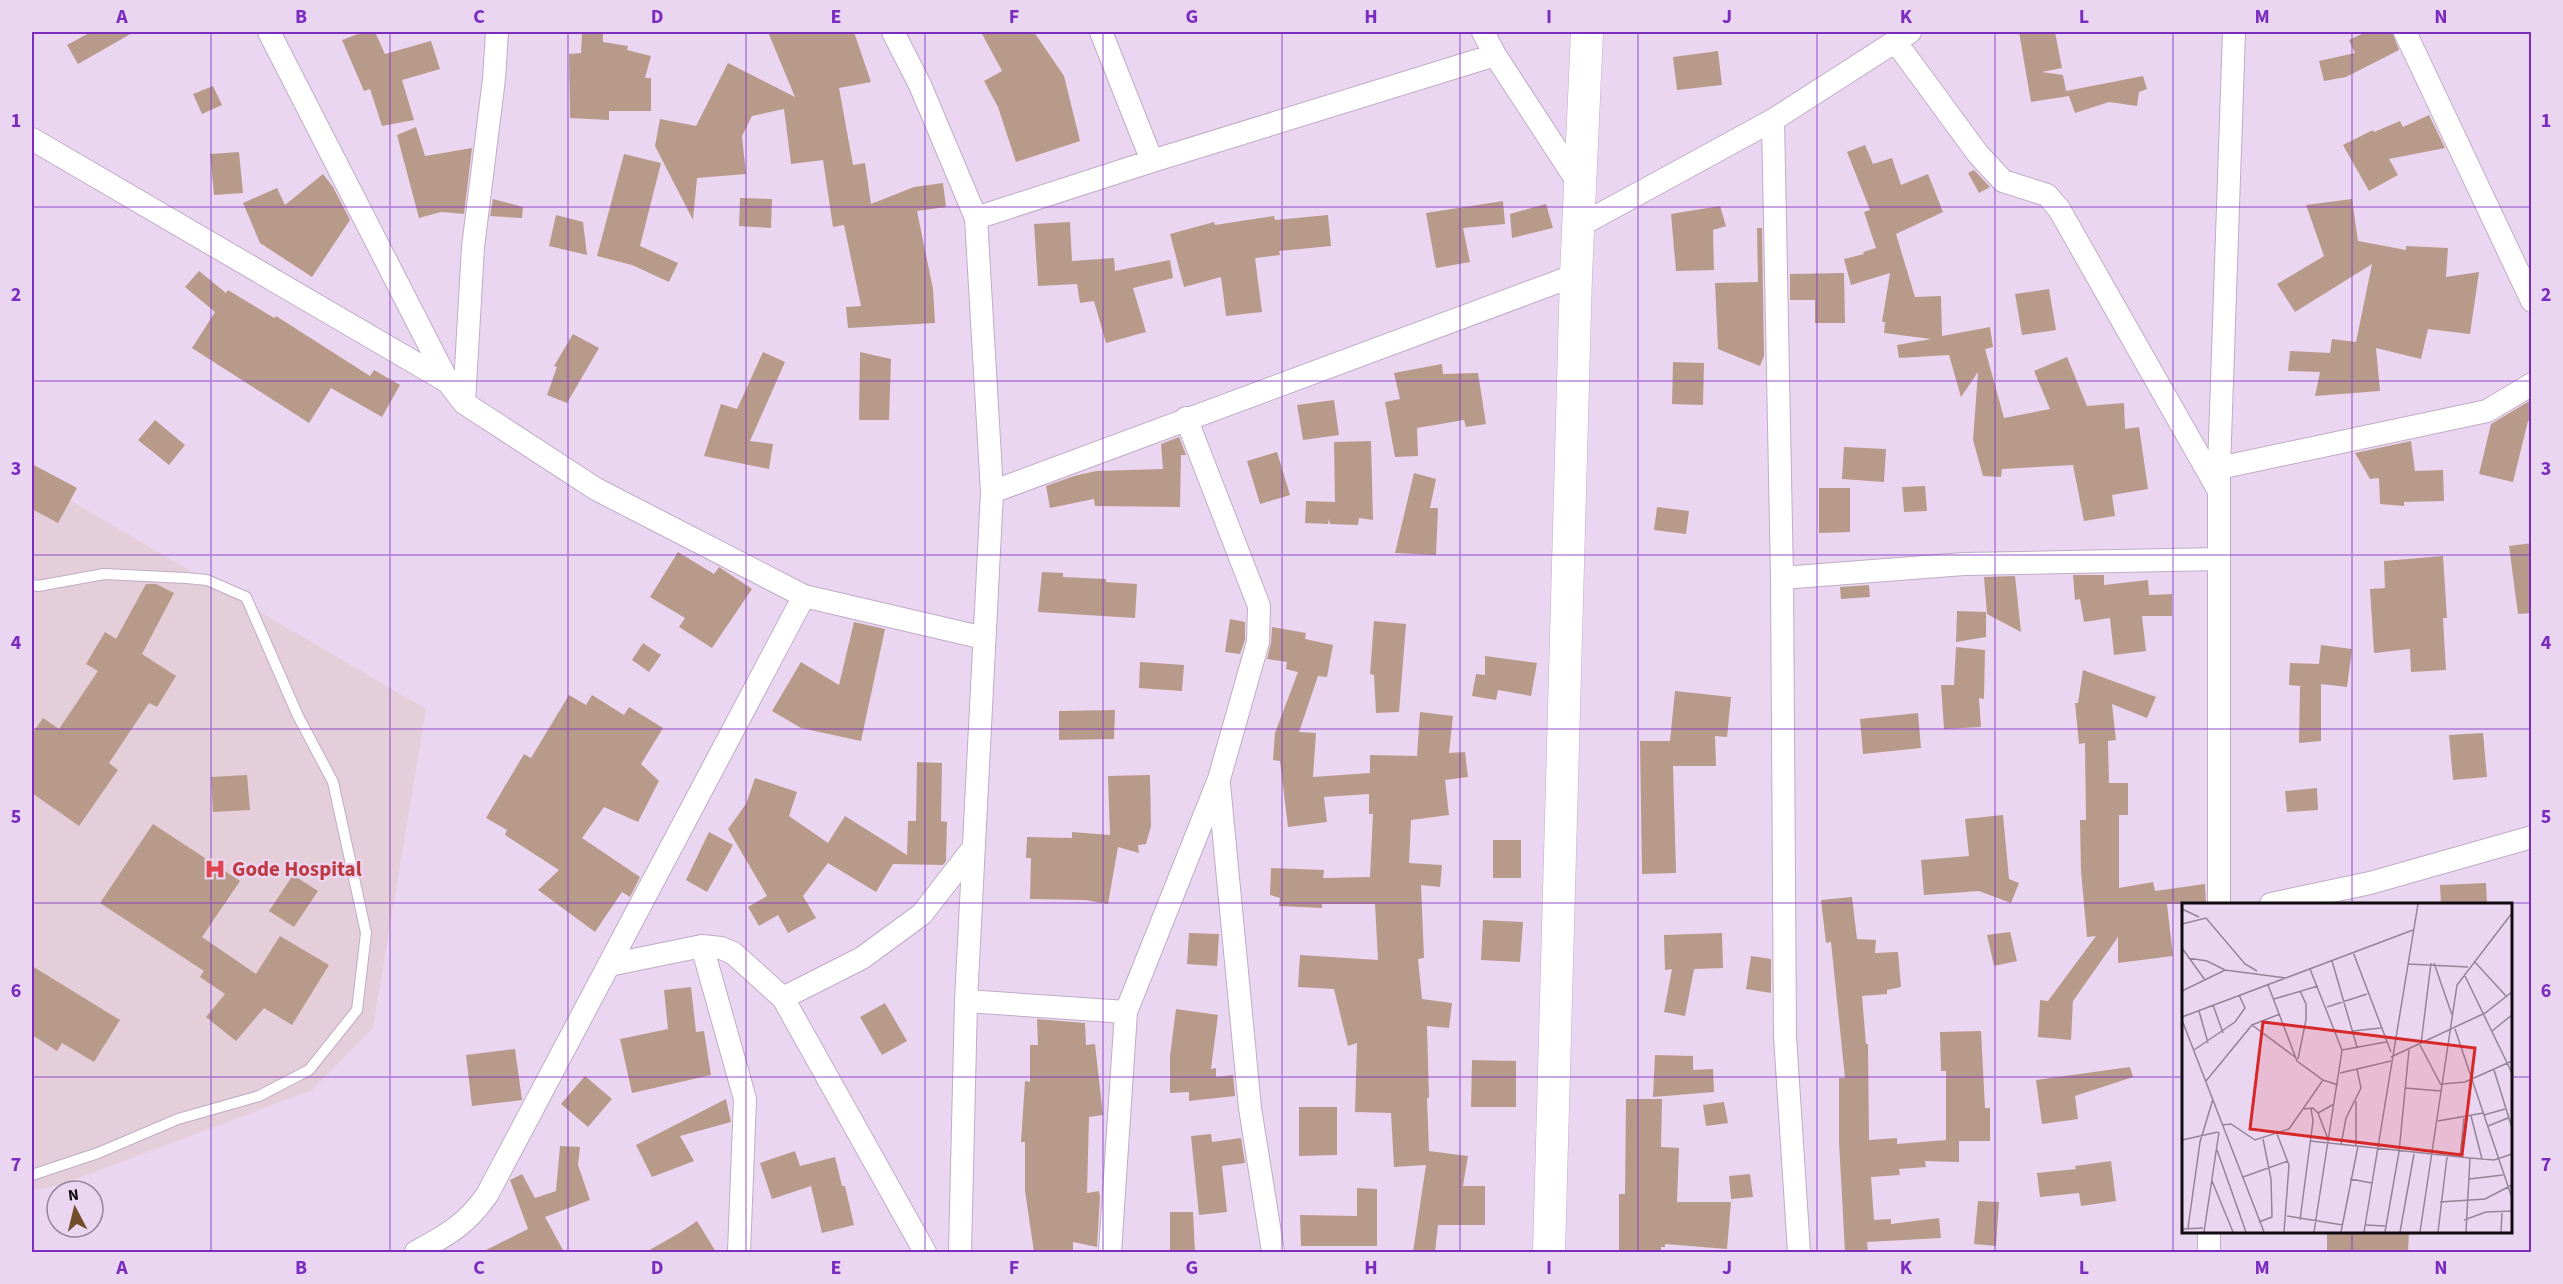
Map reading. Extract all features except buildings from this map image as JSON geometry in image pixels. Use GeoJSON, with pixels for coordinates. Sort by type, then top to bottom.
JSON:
{"type":"FeatureCollection","features":[{"type":"Feature","properties":{"kind":"street"},"geometry":{"type":"LineString","coordinates":[[269,32],[448,382],[465,404],[596,489],[804,596],[984,638]]}},
{"type":"Feature","properties":{"kind":"street"},"geometry":{"type":"LineString","coordinates":[[465,404],[473,247],[494,79],[497,32]]}},
{"type":"Feature","properties":{"kind":"street"},"geometry":{"type":"LineString","coordinates":[[893,32],[920,85],[976,218],[992,492],[966,1001],[960,1252]]}},
{"type":"Feature","properties":{"kind":"street"},"geometry":{"type":"LineString","coordinates":[[1101,32],[1152,161]]}},
{"type":"Feature","properties":{"kind":"street"},"geometry":{"type":"LineString","coordinates":[[1483,32],[1495,55],[1580,184]]}},
{"type":"Feature","properties":{"kind":"street"},"geometry":{"type":"LineString","coordinates":[[1550,1252],[1576,275],[1587,32]]}},
{"type":"Feature","properties":{"kind":"street"},"geometry":{"type":"LineString","coordinates":[[2219,903],[2219,468],[2234,32]]}},
{"type":"Feature","properties":{"kind":"street"},"geometry":{"type":"LineString","coordinates":[[2404,32],[2532,301]]}},
{"type":"Feature","properties":{"kind":"street"},"geometry":{"type":"LineString","coordinates":[[1579,226],[1773,120],[1902,36],[1978,154],[2003,181],[2047,195],[2059,209],[2219,491]]}},
{"type":"Feature","properties":{"kind":"street"},"geometry":{"type":"LineString","coordinates":[[976,218],[1495,55]]}},
{"type":"Feature","properties":{"kind":"street"},"geometry":{"type":"LineString","coordinates":[[1773,120],[1782,578],[1785,1036],[1799,1252]]}},
{"type":"Feature","properties":{"kind":"street"},"geometry":{"type":"LineString","coordinates":[[32,139],[448,382]]}},
{"type":"Feature","properties":{"kind":"street"},"geometry":{"type":"LineString","coordinates":[[992,492],[1576,275]]}},
{"type":"Feature","properties":{"kind":"street"},"geometry":{"type":"LineString","coordinates":[[2219,468],[2487,411],[2532,384]]}},
{"type":"Feature","properties":{"kind":"street"},"geometry":{"type":"LineString","coordinates":[[1110,1252],[1126,1012],[1219,780],[1258,642],[1259,606],[1186,418]]}},
{"type":"Feature","properties":{"kind":"street"},"geometry":{"type":"LineString","coordinates":[[1782,578],[1964,564],[2219,559]]}},
{"type":"Feature","properties":{"kind":"street"},"geometry":{"type":"LineString","coordinates":[[416,1252],[461,1226],[487,1195],[804,596]]}},
{"type":"Feature","properties":{"kind":"street"},"geometry":{"type":"LineString","coordinates":[[1219,780],[1250,1108],[1273,1252]]}},
{"type":"Feature","properties":{"kind":"street"},"geometry":{"type":"LineString","coordinates":[[2276,903],[2370,883],[2532,837]]}},
{"type":"Feature","properties":{"kind":"street"},"geometry":{"type":"LineString","coordinates":[[783,998],[862,957],[922,914],[974,847]]}},
{"type":"Feature","properties":{"kind":"street"},"geometry":{"type":"LineString","coordinates":[[609,965],[702,946],[721,948],[733,953],[783,998],[925,1252]]}},
{"type":"Feature","properties":{"kind":"street"},"geometry":{"type":"LineString","coordinates":[[702,946],[746,1099],[739,1252]]}},
{"type":"Feature","properties":{"kind":"street"},"geometry":{"type":"LineString","coordinates":[[966,1001],[1126,1012]]}},
{"type":"Feature","properties":{"kind":"street"},"geometry":{"type":"LineString","coordinates":[[2209,1252],[2210,1233]]}},
{"type":"Feature","properties":{"kind":"lane"},"geometry":{"type":"LineString","coordinates":[[32,585],[38,586],[104,574],[186,578],[207,580],[246,597],[298,716],[333,782],[366,933],[357,1010],[309,1070],[259,1096],[178,1119],[98,1153],[32,1175]]}},
{"type":"Feature","properties":{"kind":"shaded area","name":"Gode Hospital"},"geometry":{"type":"Polygon","coordinates":[[[32,478],[426,709],[373,1028],[312,1090],[76,1179],[45,1179],[45,1188],[32,1191],[32,478]]]}},
{"type":"Feature","properties":{"kind":"place","name":"Gode Hospital"},"geometry":{"type":"Point","coordinates":[215,869]}}]}
